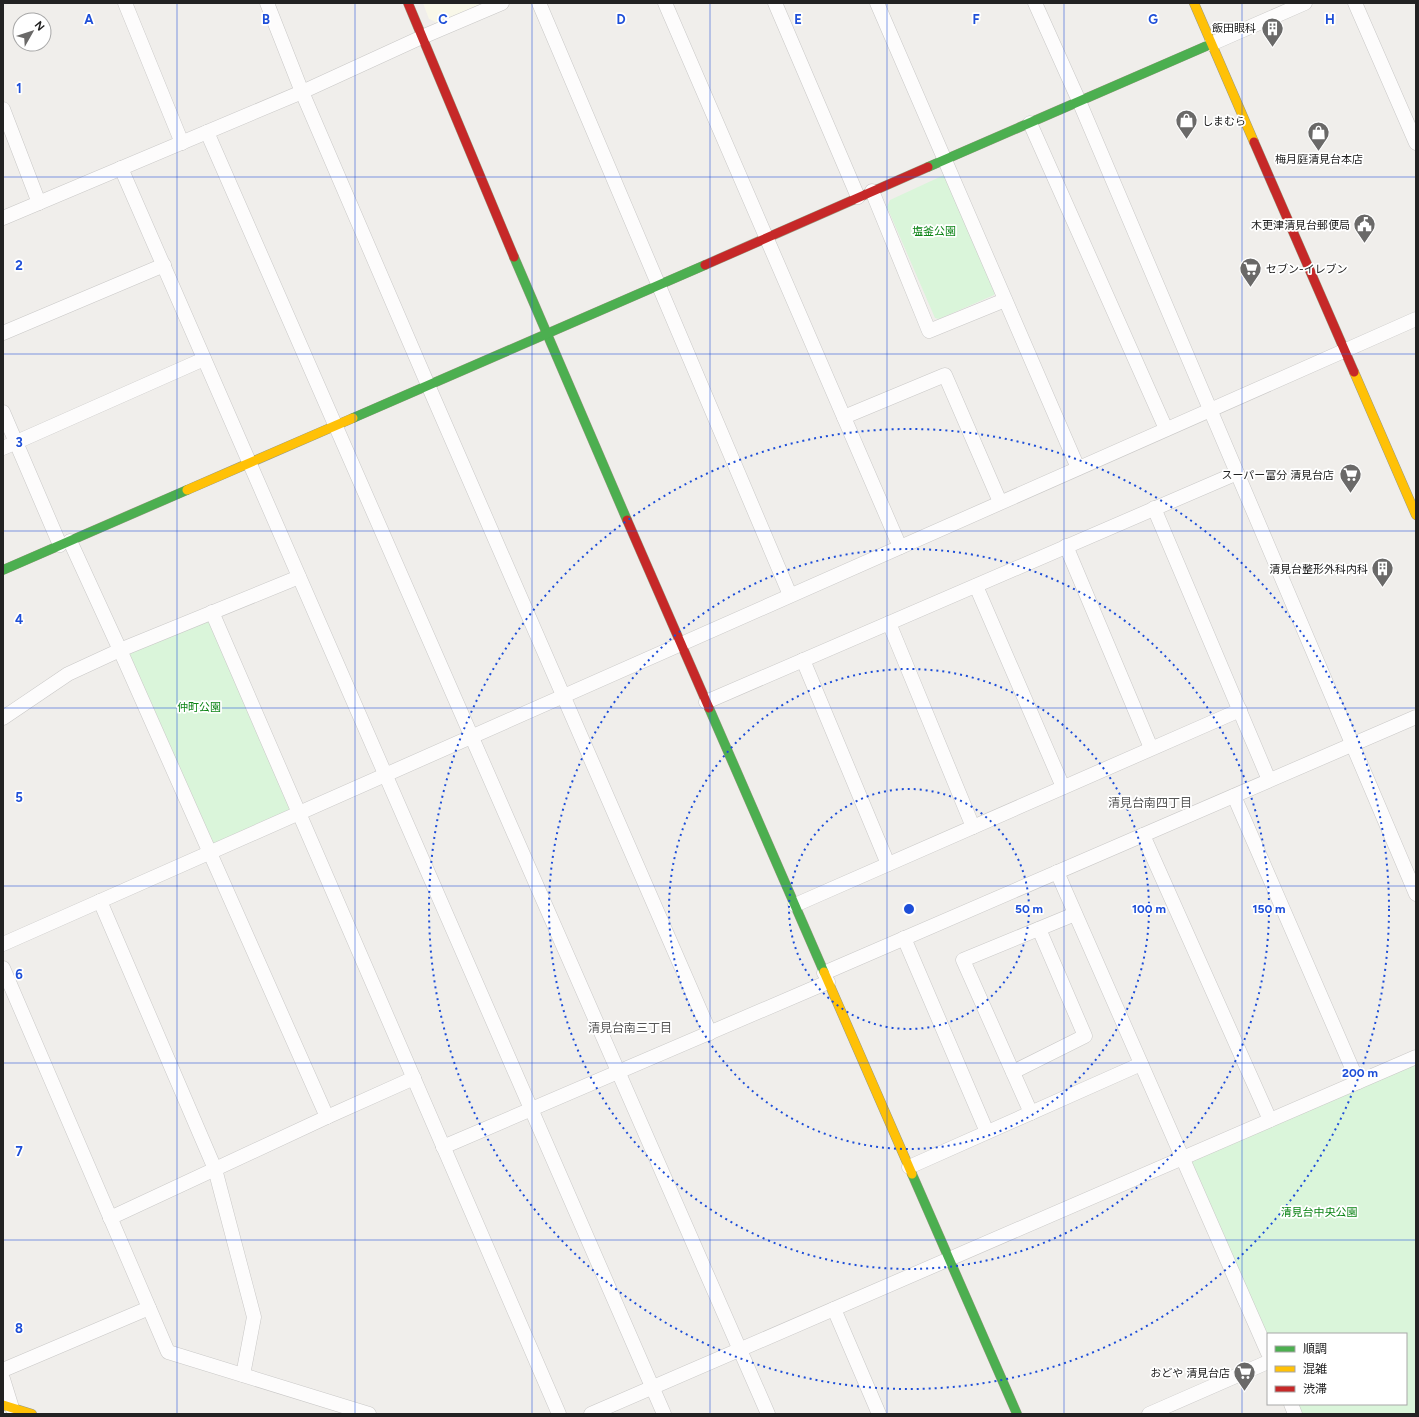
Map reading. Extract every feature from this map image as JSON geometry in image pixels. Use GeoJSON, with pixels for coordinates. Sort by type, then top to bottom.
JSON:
{"type":"FeatureCollection","features":[{"type":"Feature","properties":{"kind":"street"},"geometry":{"type":"LineString","coordinates":[[124,3],[182,143]]}},
{"type":"Feature","properties":{"kind":"street"},"geometry":{"type":"LineString","coordinates":[[267,3],[302,92],[428,385],[710,1033]]}},
{"type":"Feature","properties":{"kind":"street"},"geometry":{"type":"LineString","coordinates":[[408,3],[546,334],[1017,1414]]}},
{"type":"Feature","properties":{"kind":"street"},"geometry":{"type":"LineString","coordinates":[[3,218],[302,92],[422,37],[502,3]]}},
{"type":"Feature","properties":{"kind":"street"},"geometry":{"type":"LineString","coordinates":[[539,3],[790,595]]}},
{"type":"Feature","properties":{"kind":"street"},"geometry":{"type":"LineString","coordinates":[[665,3],[900,547]]}},
{"type":"Feature","properties":{"kind":"street"},"geometry":{"type":"LineString","coordinates":[[775,3],[858,197]]}},
{"type":"Feature","properties":{"kind":"street"},"geometry":{"type":"LineString","coordinates":[[877,3],[1078,468]]}},
{"type":"Feature","properties":{"kind":"street"},"geometry":{"type":"LineString","coordinates":[[1035,3],[1079,101],[1416,894]]}},
{"type":"Feature","properties":{"kind":"street"},"geometry":{"type":"LineString","coordinates":[[1194,3],[1416,515]]}},
{"type":"Feature","properties":{"kind":"street"},"geometry":{"type":"LineString","coordinates":[[3,570],[1305,3]]}},
{"type":"Feature","properties":{"kind":"street"},"geometry":{"type":"LineString","coordinates":[[1355,3],[1416,143]]}},
{"type":"Feature","properties":{"kind":"street"},"geometry":{"type":"LineString","coordinates":[[3,109],[39,203]]}},
{"type":"Feature","properties":{"kind":"street"},"geometry":{"type":"LineString","coordinates":[[1030,123],[1166,429]]}},
{"type":"Feature","properties":{"kind":"street"},"geometry":{"type":"LineString","coordinates":[[207,132],[768,1414]]}},
{"type":"Feature","properties":{"kind":"street"},"geometry":{"type":"LineString","coordinates":[[121,168],[664,1414]]}},
{"type":"Feature","properties":{"kind":"street"},"geometry":{"type":"LineString","coordinates":[[872,191],[930,331],[1005,300]]}},
{"type":"Feature","properties":{"kind":"street"},"geometry":{"type":"LineString","coordinates":[[3,333],[164,265]]}},
{"type":"Feature","properties":{"kind":"street"},"geometry":{"type":"LineString","coordinates":[[3,944],[1416,319]]}},
{"type":"Feature","properties":{"kind":"street"},"geometry":{"type":"LineString","coordinates":[[3,448],[204,359]]}},
{"type":"Feature","properties":{"kind":"street"},"geometry":{"type":"LineString","coordinates":[[844,417],[945,375],[1000,502]]}},
{"type":"Feature","properties":{"kind":"street"},"geometry":{"type":"LineString","coordinates":[[3,412],[16,443],[65,543],[120,650],[327,1117]]}},
{"type":"Feature","properties":{"kind":"street"},"geometry":{"type":"LineString","coordinates":[[706,702],[1237,472]]}},
{"type":"Feature","properties":{"kind":"street"},"geometry":{"type":"LineString","coordinates":[[1154,508],[1270,780]]}},
{"type":"Feature","properties":{"kind":"street"},"geometry":{"type":"LineString","coordinates":[[1066,546],[1151,748]]}},
{"type":"Feature","properties":{"kind":"street"},"geometry":{"type":"LineString","coordinates":[[3,718],[68,674],[120,650],[299,577]]}},
{"type":"Feature","properties":{"kind":"street"},"geometry":{"type":"LineString","coordinates":[[976,586],[1063,787]]}},
{"type":"Feature","properties":{"kind":"street"},"geometry":{"type":"LineString","coordinates":[[212,612],[559,1414]]}},
{"type":"Feature","properties":{"kind":"street"},"geometry":{"type":"LineString","coordinates":[[889,623],[973,827]]}},
{"type":"Feature","properties":{"kind":"street"},"geometry":{"type":"LineString","coordinates":[[803,660],[888,864]]}},
{"type":"Feature","properties":{"kind":"street"},"geometry":{"type":"LineString","coordinates":[[795,905],[1240,710]]}},
{"type":"Feature","properties":{"kind":"street"},"geometry":{"type":"LineString","coordinates":[[443,1147],[710,1033],[826,978],[904,938],[1416,717]]}},
{"type":"Feature","properties":{"kind":"street"},"geometry":{"type":"LineString","coordinates":[[1234,796],[1358,1082]]}},
{"type":"Feature","properties":{"kind":"street"},"geometry":{"type":"LineString","coordinates":[[1143,835],[1270,1120]]}},
{"type":"Feature","properties":{"kind":"street"},"geometry":{"type":"LineString","coordinates":[[1057,872],[1267,1351]]}},
{"type":"Feature","properties":{"kind":"street"},"geometry":{"type":"LineString","coordinates":[[100,901],[215,1169],[254,1317],[243,1375]]}},
{"type":"Feature","properties":{"kind":"street"},"geometry":{"type":"LineString","coordinates":[[1030,1113],[963,960],[1076,914]]}},
{"type":"Feature","properties":{"kind":"street"},"geometry":{"type":"LineString","coordinates":[[1013,1072],[1085,1036],[1039,929]]}},
{"type":"Feature","properties":{"kind":"street"},"geometry":{"type":"LineString","coordinates":[[904,938],[987,1132]]}},
{"type":"Feature","properties":{"kind":"street"},"geometry":{"type":"LineString","coordinates":[[3,968],[168,1352],[370,1414]]}},
{"type":"Feature","properties":{"kind":"street"},"geometry":{"type":"LineString","coordinates":[[591,1414],[1416,1057]]}},
{"type":"Feature","properties":{"kind":"street"},"geometry":{"type":"LineString","coordinates":[[909,1167],[1141,1064]]}},
{"type":"Feature","properties":{"kind":"street"},"geometry":{"type":"LineString","coordinates":[[110,1218],[414,1078]]}},
{"type":"Feature","properties":{"kind":"street"},"geometry":{"type":"LineString","coordinates":[[3,1370],[149,1308]]}},
{"type":"Feature","properties":{"kind":"street"},"geometry":{"type":"LineString","coordinates":[[834,1309],[879,1414]]}},
{"type":"Feature","properties":{"kind":"street"},"geometry":{"type":"LineString","coordinates":[[1149,1414],[1267,1362]]}},
{"type":"Feature","properties":{"kind":"street"},"geometry":{"type":"LineString","coordinates":[[3,1379],[13,1409],[32,1414]]}},
{"type":"Feature","properties":{"kind":"street"},"geometry":{"type":"LineString","coordinates":[[1290,1405],[1295,1414]]}},
{"type":"Feature","properties":{"kind":"shaded area"},"geometry":{"type":"Polygon","coordinates":[[[423,3],[482,3],[438,23],[429,19],[423,3]]]}},
{"type":"Feature","properties":{"kind":"green space","name":"塩釜公園"},"geometry":{"type":"Polygon","coordinates":[[[944,175],[996,290],[994,295],[939,319],[935,318],[887,207],[890,200],[944,175]]]}},
{"type":"Feature","properties":{"kind":"green space","name":"仲町公園"},"geometry":{"type":"Polygon","coordinates":[[[212,612],[299,813],[209,853],[120,650],[212,612]]]}},
{"type":"Feature","properties":{"kind":"green space","name":"清見台中央公園"},"geometry":{"type":"Polygon","coordinates":[[[1416,1063],[1416,1414],[1301,1414],[1297,1405],[1407,1405],[1407,1333],[1267,1333],[1267,1336],[1191,1161],[1416,1063]]]}},
{"type":"Feature","properties":{"kind":"traffic: fast"},"geometry":{"type":"LineString","coordinates":[[928,167],[1211,44]]}},
{"type":"Feature","properties":{"kind":"traffic: fast"},"geometry":{"type":"LineString","coordinates":[[514,257],[627,520]]}},
{"type":"Feature","properties":{"kind":"traffic: fast"},"geometry":{"type":"LineString","coordinates":[[353,418],[705,265]]}},
{"type":"Feature","properties":{"kind":"traffic: fast"},"geometry":{"type":"LineString","coordinates":[[3,570],[187,490]]}},
{"type":"Feature","properties":{"kind":"traffic: fast"},"geometry":{"type":"LineString","coordinates":[[709,708],[824,972]]}},
{"type":"Feature","properties":{"kind":"traffic: fast"},"geometry":{"type":"LineString","coordinates":[[912,1174],[1017,1414]]}},
{"type":"Feature","properties":{"kind":"traffic: slow"},"geometry":{"type":"LineString","coordinates":[[1194,3],[1254,142]]}},
{"type":"Feature","properties":{"kind":"traffic: slow"},"geometry":{"type":"LineString","coordinates":[[1354,372],[1416,515]]}},
{"type":"Feature","properties":{"kind":"traffic: slow"},"geometry":{"type":"LineString","coordinates":[[187,490],[353,418]]}},
{"type":"Feature","properties":{"kind":"traffic: slow"},"geometry":{"type":"LineString","coordinates":[[824,972],[912,1174]]}},
{"type":"Feature","properties":{"kind":"traffic: slow"},"geometry":{"type":"LineString","coordinates":[[3,1405],[32,1414]]}},
{"type":"Feature","properties":{"kind":"traffic: jam"},"geometry":{"type":"LineString","coordinates":[[408,3],[514,257]]}},
{"type":"Feature","properties":{"kind":"traffic: jam"},"geometry":{"type":"LineString","coordinates":[[1254,142],[1354,372]]}},
{"type":"Feature","properties":{"kind":"traffic: jam"},"geometry":{"type":"LineString","coordinates":[[705,265],[928,167]]}},
{"type":"Feature","properties":{"kind":"traffic: jam"},"geometry":{"type":"LineString","coordinates":[[627,520],[709,708]]}},
{"type":"Feature","properties":{"kind":"place","name":"飯田眼科"},"geometry":{"type":"Point","coordinates":[1272,48]}},
{"type":"Feature","properties":{"kind":"place","name":"しまむら"},"geometry":{"type":"Point","coordinates":[1186,140]}},
{"type":"Feature","properties":{"kind":"place","name":"梅月庭清見台本店"},"geometry":{"type":"Point","coordinates":[1319,152]}},
{"type":"Feature","properties":{"kind":"place","name":"木更津清見台郵便局"},"geometry":{"type":"Point","coordinates":[1365,244]}},
{"type":"Feature","properties":{"kind":"place","name":"セブン-イレブン"},"geometry":{"type":"Point","coordinates":[1250,288]}},
{"type":"Feature","properties":{"kind":"place","name":"スーパー富分 清見台店"},"geometry":{"type":"Point","coordinates":[1350,494]}},
{"type":"Feature","properties":{"kind":"place","name":"清見台整形外科内科"},"geometry":{"type":"Point","coordinates":[1383,588]}},
{"type":"Feature","properties":{"kind":"place","name":"おどや 清見台店"},"geometry":{"type":"Point","coordinates":[1245,1392]}},
{"type":"Feature","properties":{"kind":"district","name":"清見台南四丁目"},"geometry":{"type":"Point","coordinates":[1150,803]}},
{"type":"Feature","properties":{"kind":"district","name":"清見台南三丁目"},"geometry":{"type":"Point","coordinates":[630,1028]}}]}
